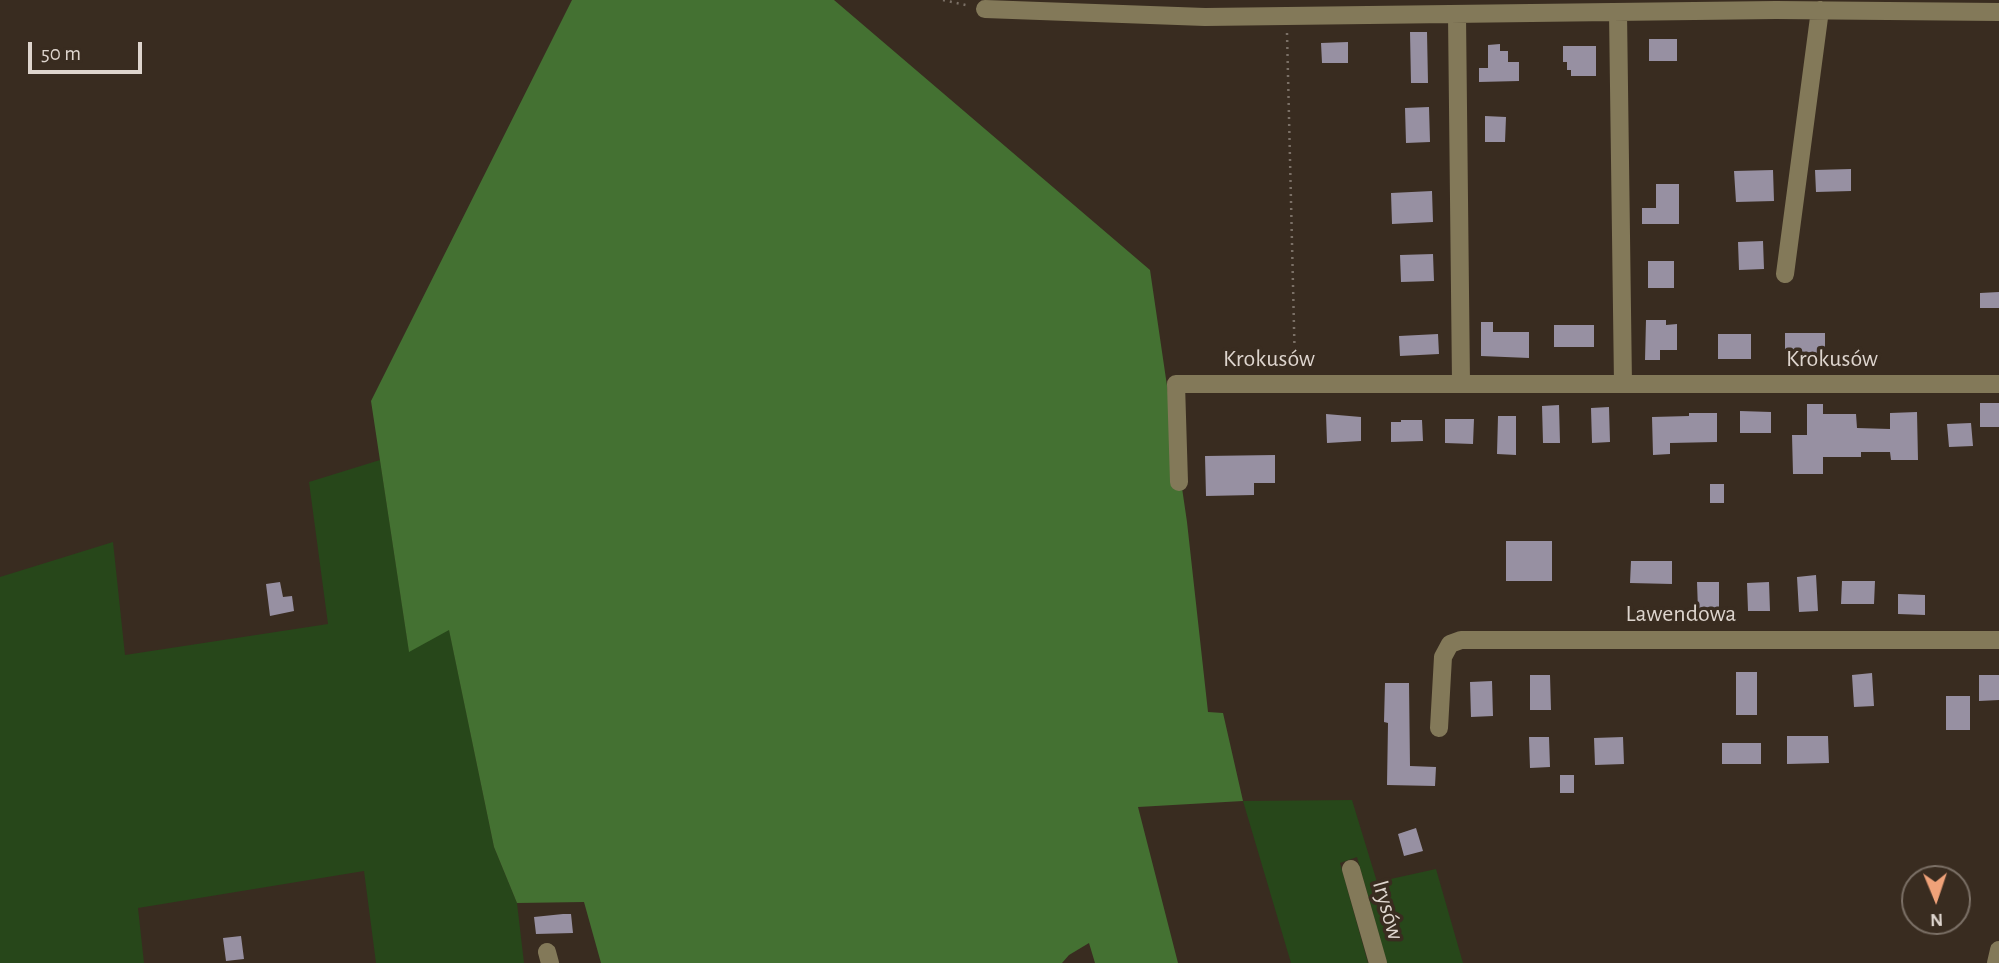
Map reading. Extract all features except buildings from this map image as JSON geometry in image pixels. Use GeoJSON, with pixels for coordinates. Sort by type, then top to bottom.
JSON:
{"type":"FeatureCollection","features":[{"type":"Feature","properties":{"kind":"street"},"geometry":{"type":"LineString","coordinates":[[985,9],[1206,8],[1287,16],[1376,7],[1457,15],[1555,6],[1618,12],[1777,5],[1820,10],[1899,6],[1999,12]]}},
{"type":"Feature","properties":{"kind":"street"},"geometry":{"type":"LineString","coordinates":[[1785,274],[1820,10]]}},
{"type":"Feature","properties":{"kind":"street"},"geometry":{"type":"LineString","coordinates":[[1618,12],[1623,383]]}},
{"type":"Feature","properties":{"kind":"street"},"geometry":{"type":"LineString","coordinates":[[1457,15],[1461,383]]}},
{"type":"Feature","properties":{"kind":"street","name":"Krokusów"},"geometry":{"type":"LineString","coordinates":[[1179,482],[1176,384],[1999,384]]}},
{"type":"Feature","properties":{"kind":"street","name":"Lawendowa"},"geometry":{"type":"LineString","coordinates":[[1439,728],[1443,657],[1450,644],[1461,640],[1999,640]]}},
{"type":"Feature","properties":{"kind":"street","name":"Irysów"},"geometry":{"type":"LineString","coordinates":[[1351,869],[1378,963]]}},
{"type":"Feature","properties":{"kind":"street"},"geometry":{"type":"LineString","coordinates":[[1996,963],[1999,950]]}},
{"type":"Feature","properties":{"kind":"path"},"geometry":{"type":"LineString","coordinates":[[943,0],[985,9]]}},
{"type":"Feature","properties":{"kind":"path"},"geometry":{"type":"LineString","coordinates":[[1287,16],[1296,384]]}},
{"type":"Feature","properties":{"kind":"green space"},"geometry":{"type":"Polygon","coordinates":[[[572,0],[834,0],[1150,270],[1187,522],[1208,712],[1223,713],[1243,801],[1138,807],[1178,963],[1095,963],[1089,943],[1069,955],[1062,963],[601,963],[584,902],[517,903],[494,847],[449,630],[409,652],[371,401],[572,0]]]}},
{"type":"Feature","properties":{"kind":"green space"},"geometry":{"type":"Polygon","coordinates":[[[380,460],[409,651],[449,629],[494,847],[517,903],[524,963],[376,963],[364,871],[138,908],[144,963],[0,963],[0,577],[113,542],[125,655],[328,624],[309,482],[380,460]]]}},
{"type":"Feature","properties":{"kind":"green space"},"geometry":{"type":"Polygon","coordinates":[[[1352,800],[1377,882],[1436,869],[1463,963],[1387,963],[1357,857],[1340,863],[1368,963],[1291,963],[1243,801],[1352,800]]]}}]}
